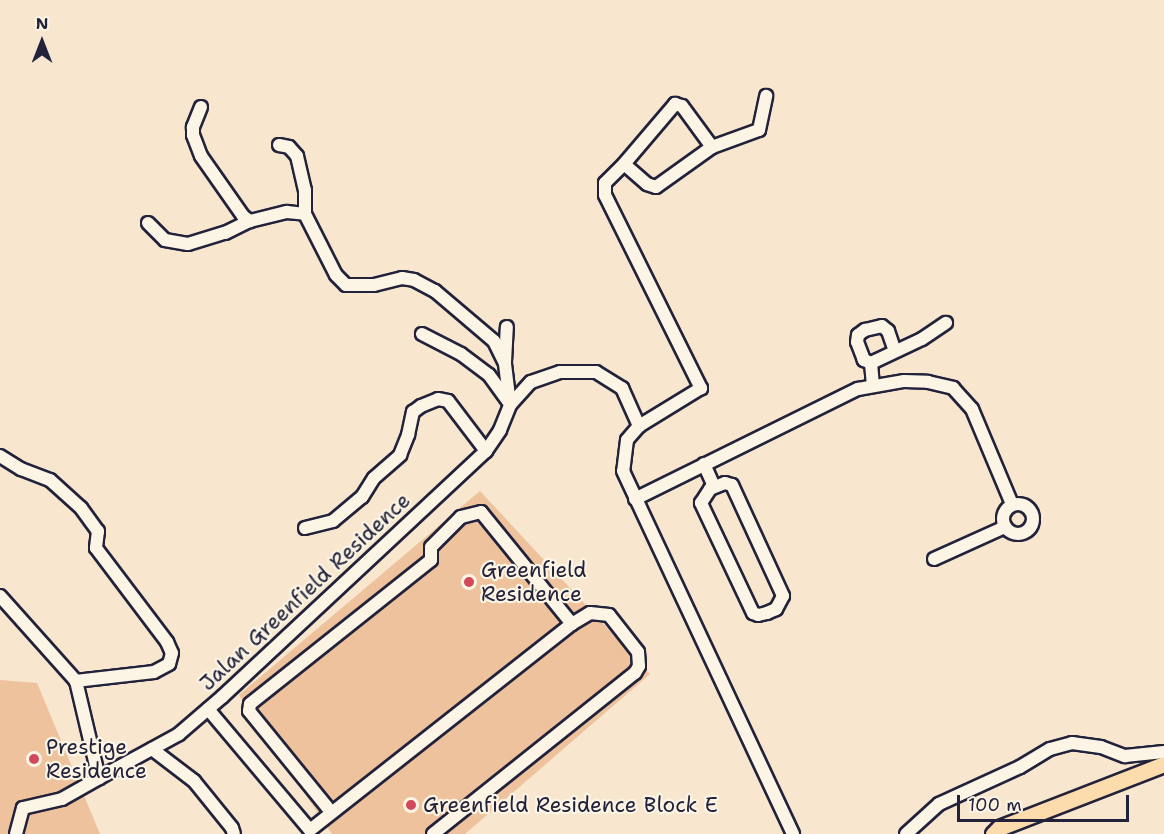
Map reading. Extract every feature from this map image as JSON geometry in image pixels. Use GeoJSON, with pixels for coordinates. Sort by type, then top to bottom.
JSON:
{"type":"FeatureCollection","features":[{"type":"Feature","properties":{"kind":"main road"},"geometry":{"type":"LineString","coordinates":[[993,834],[999,828],[1164,764]]}},
{"type":"Feature","properties":{"kind":"street"},"geometry":{"type":"LineString","coordinates":[[624,164],[647,184],[656,187],[712,147],[759,129],[766,96]]}},
{"type":"Feature","properties":{"kind":"street"},"geometry":{"type":"LineString","coordinates":[[712,147],[682,106],[675,104],[605,183],[605,195],[701,388],[639,426],[627,440],[623,471],[793,834]]}},
{"type":"Feature","properties":{"kind":"street"},"geometry":{"type":"LineString","coordinates":[[201,106],[193,127],[193,135],[201,156],[243,216],[250,221]]}},
{"type":"Feature","properties":{"kind":"street"},"geometry":{"type":"LineString","coordinates":[[279,144],[289,147],[299,164],[305,190],[304,214],[328,261],[346,285],[374,285],[402,278],[414,280],[435,291],[494,341],[505,364]]}},
{"type":"Feature","properties":{"kind":"street"},"geometry":{"type":"LineString","coordinates":[[148,223],[165,240],[188,243],[225,233],[250,221],[287,212],[304,214]]}},
{"type":"Feature","properties":{"kind":"street"},"geometry":{"type":"LineString","coordinates":[[895,351],[888,331],[882,326],[865,330],[858,335],[857,342],[864,360],[871,363],[922,339],[946,323]]}},
{"type":"Feature","properties":{"kind":"street"},"geometry":{"type":"LineString","coordinates":[[507,327],[505,364],[510,405]]}},
{"type":"Feature","properties":{"kind":"street"},"geometry":{"type":"LineString","coordinates":[[422,334],[461,354],[489,375],[510,405]]}},
{"type":"Feature","properties":{"kind":"street"},"geometry":{"type":"LineString","coordinates":[[871,363],[873,386]]}},
{"type":"Feature","properties":{"kind":"street"},"geometry":{"type":"LineString","coordinates":[[510,405],[531,382],[560,372],[596,372],[622,388],[639,426]]}},
{"type":"Feature","properties":{"kind":"street"},"geometry":{"type":"LineString","coordinates":[[635,499],[842,396],[873,386],[916,382],[953,388],[972,409],[1012,504]]}},
{"type":"Feature","properties":{"kind":"street"},"geometry":{"type":"LineString","coordinates":[[304,528],[333,522],[362,497],[374,478],[400,455],[408,435],[413,412],[421,406],[438,399],[448,401],[486,451]]}},
{"type":"Feature","properties":{"kind":"street","name":"Jalan Greenfield Residence"},"geometry":{"type":"LineString","coordinates":[[16,834],[23,808],[62,799],[179,734],[208,709],[329,600],[433,498],[486,451],[501,430],[510,405]]}},
{"type":"Feature","properties":{"kind":"street"},"geometry":{"type":"LineString","coordinates":[[0,456],[21,469],[50,480],[64,490],[98,531],[96,548],[167,642],[172,653],[169,664],[154,672],[76,681]]}},
{"type":"Feature","properties":{"kind":"street"},"geometry":{"type":"LineString","coordinates":[[704,465],[714,486]]}},
{"type":"Feature","properties":{"kind":"street"},"geometry":{"type":"LineString","coordinates":[[725,483],[732,485],[783,596],[781,604],[767,614],[758,615],[753,612],[701,503],[703,497],[714,486],[725,483]]}},
{"type":"Feature","properties":{"kind":"street"},"geometry":{"type":"LineString","coordinates":[[1021,503],[1029,507],[1034,515],[1034,524],[1029,531],[1020,535],[1011,533],[1005,527],[1002,518],[1005,510],[1012,504],[1021,503]]}},
{"type":"Feature","properties":{"kind":"street"},"geometry":{"type":"LineString","coordinates":[[331,812],[249,711],[250,704],[431,560],[431,547],[460,517],[481,512],[572,624]]}},
{"type":"Feature","properties":{"kind":"street"},"geometry":{"type":"LineString","coordinates":[[934,559],[1005,527]]}},
{"type":"Feature","properties":{"kind":"street"},"geometry":{"type":"LineString","coordinates":[[0,596],[76,681],[99,778]]}},
{"type":"Feature","properties":{"kind":"street"},"geometry":{"type":"LineString","coordinates":[[208,709],[309,830],[572,624],[590,613],[609,615],[638,652],[639,666],[635,673],[433,834]]}},
{"type":"Feature","properties":{"kind":"street"},"geometry":{"type":"LineString","coordinates":[[906,834],[939,804],[1020,767],[1050,749],[1072,743],[1101,747],[1125,756],[1164,752]]}},
{"type":"Feature","properties":{"kind":"street"},"geometry":{"type":"LineString","coordinates":[[152,748],[194,781],[232,828],[234,834]]}},
{"type":"Feature","properties":{"kind":"building","name":"Greenfield Residence"},"geometry":{"type":"Polygon","coordinates":[[[480,491],[650,674],[465,834],[332,834],[239,695],[480,491]]]}},
{"type":"Feature","properties":{"kind":"building","name":"Prestige Residence"},"geometry":{"type":"Polygon","coordinates":[[[0,680],[37,683],[100,834],[0,834],[0,680]]]}},
{"type":"Feature","properties":{"kind":"place","name":"Greenfield Residence"},"geometry":{"type":"Point","coordinates":[469,582]}},
{"type":"Feature","properties":{"kind":"place","name":"Prestige Residence"},"geometry":{"type":"Point","coordinates":[34,759]}},
{"type":"Feature","properties":{"kind":"place","name":"Greenfield Residence Block E"},"geometry":{"type":"Point","coordinates":[411,805]}}]}
